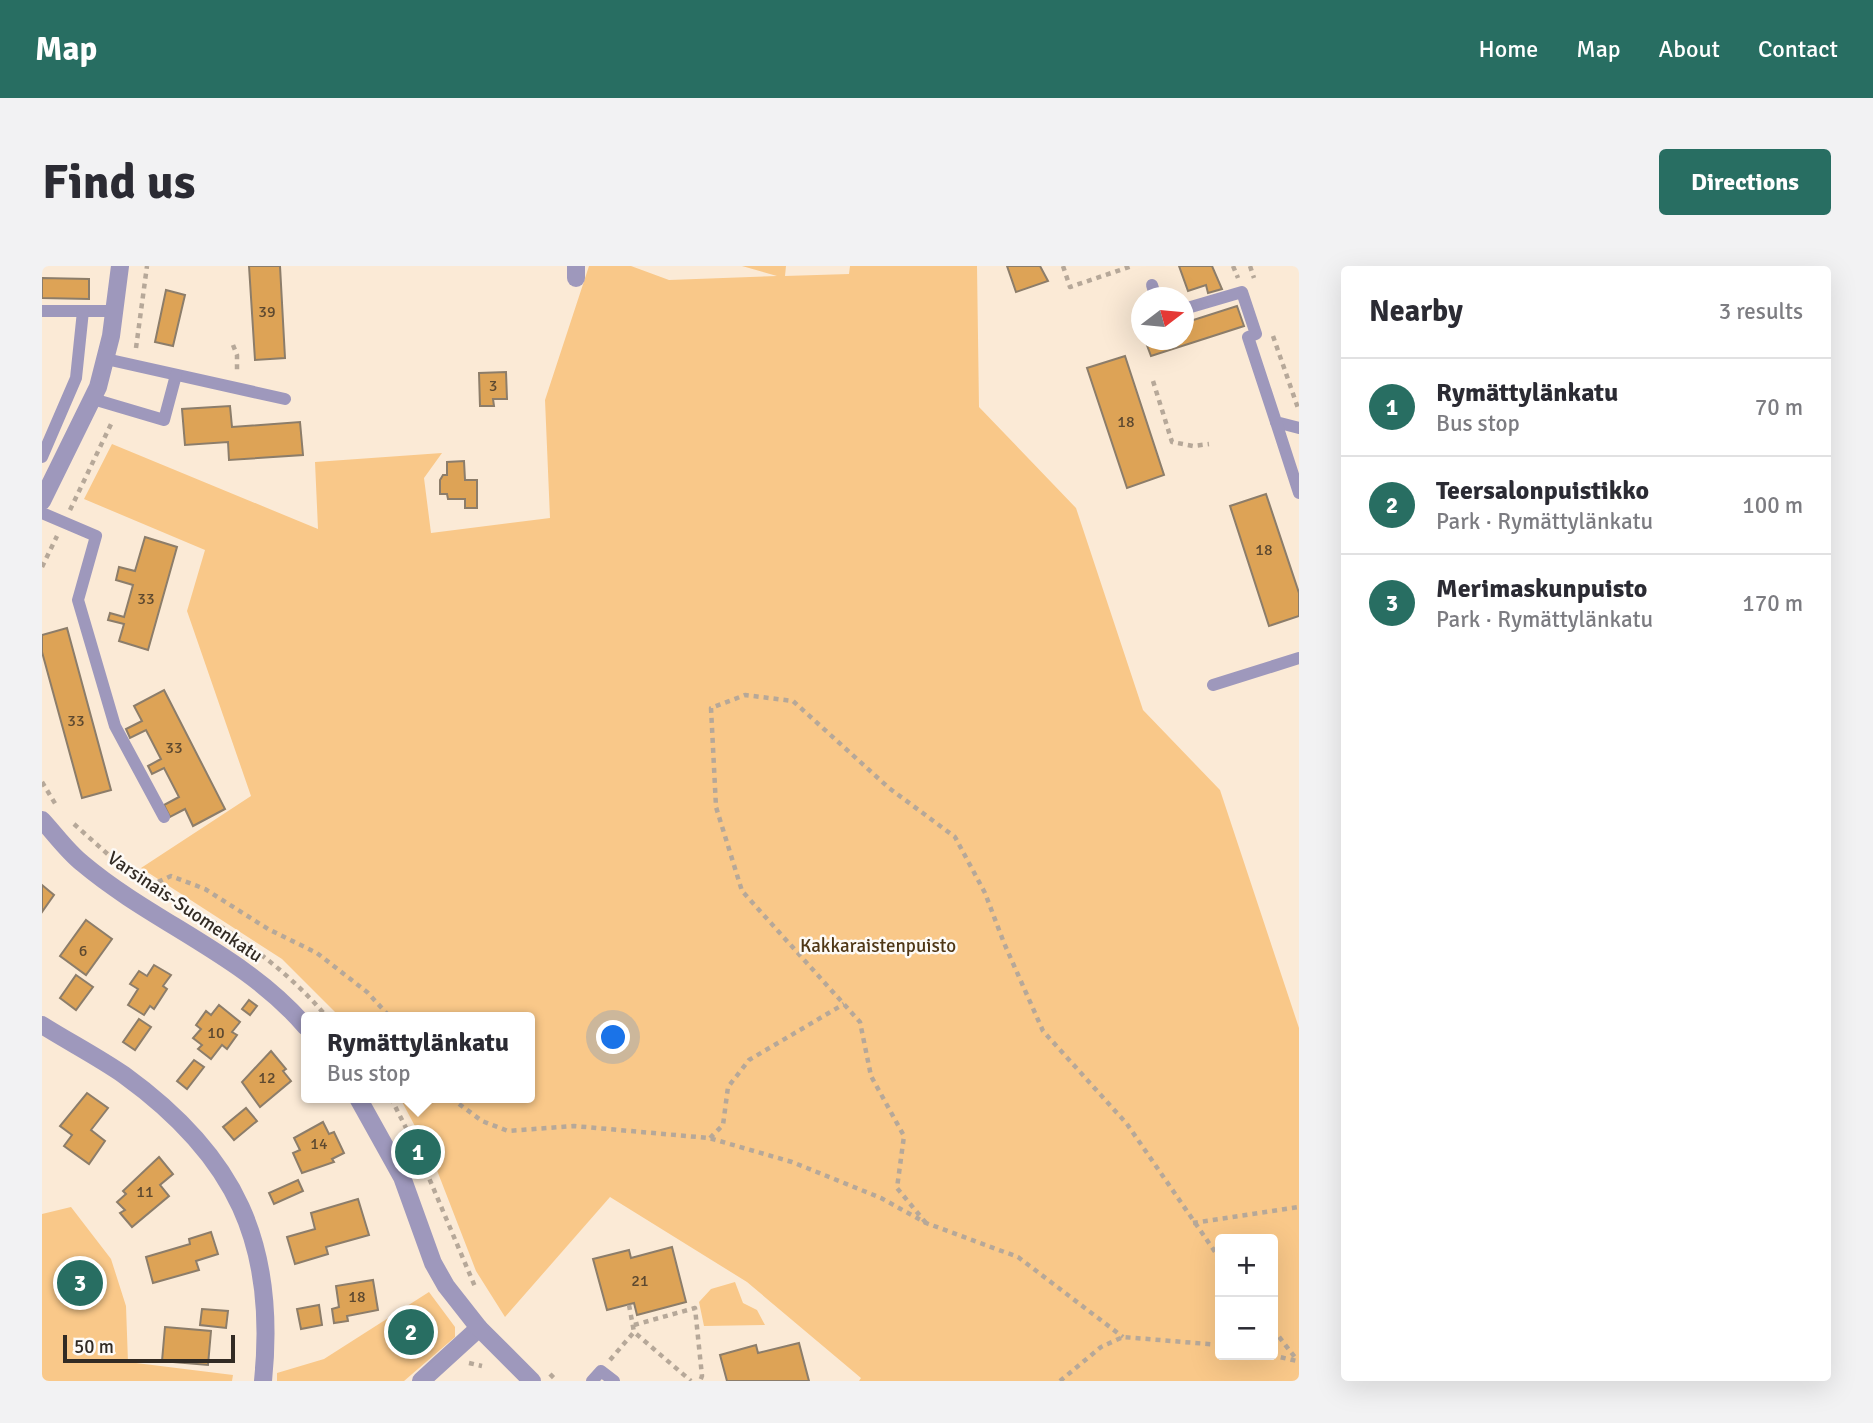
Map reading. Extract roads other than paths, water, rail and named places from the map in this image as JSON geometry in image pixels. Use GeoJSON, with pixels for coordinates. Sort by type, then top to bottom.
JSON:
{"type":"FeatureCollection","features":[{"type":"Feature","properties":{"kind":"street"},"geometry":{"type":"LineString","coordinates":[[42,502],[93,399],[106,359],[120,266]]}},
{"type":"Feature","properties":{"kind":"street","name":"Varsinais-Suomenkatu"},"geometry":{"type":"LineString","coordinates":[[42,820],[80,862],[124,895],[243,970],[301,1022]]}},
{"type":"Feature","properties":{"kind":"street"},"geometry":{"type":"LineString","coordinates":[[42,1025],[123,1075],[169,1112],[206,1151],[235,1192],[254,1236],[265,1283],[267,1338],[263,1381]]}},
{"type":"Feature","properties":{"kind":"street"},"geometry":{"type":"LineString","coordinates":[[361,1103],[402,1177],[433,1263],[461,1308],[479,1328],[540,1376]]}},
{"type":"Feature","properties":{"kind":"street"},"geometry":{"type":"LineString","coordinates":[[421,1381],[479,1328]]}},
{"type":"Feature","properties":{"kind":"lane"},"geometry":{"type":"LineString","coordinates":[[1194,306],[1242,292],[1256,334],[1248,337],[1299,492]]}},
{"type":"Feature","properties":{"kind":"lane"},"geometry":{"type":"LineString","coordinates":[[42,311],[115,311]]}},
{"type":"Feature","properties":{"kind":"lane"},"geometry":{"type":"LineString","coordinates":[[42,457],[76,378],[83,312]]}},
{"type":"Feature","properties":{"kind":"lane"},"geometry":{"type":"LineString","coordinates":[[106,359],[285,399]]}},
{"type":"Feature","properties":{"kind":"lane"},"geometry":{"type":"LineString","coordinates":[[93,399],[164,419],[176,375]]}},
{"type":"Feature","properties":{"kind":"lane"},"geometry":{"type":"LineString","coordinates":[[1276,422],[1299,428]]}},
{"type":"Feature","properties":{"kind":"lane"},"geometry":{"type":"LineString","coordinates":[[42,513],[96,536],[78,600],[115,726],[164,817]]}},
{"type":"Feature","properties":{"kind":"lane"},"geometry":{"type":"LineString","coordinates":[[1213,685],[1299,657]]}},
{"type":"Feature","properties":{"kind":"lane"},"geometry":{"type":"LineString","coordinates":[[596,1376],[614,1381]]}},
{"type":"Feature","properties":{"kind":"place","name":"Rymättylänkatu"},"geometry":{"type":"Point","coordinates":[418,1152]}},
{"type":"Feature","properties":{"kind":"place","name":"Merimaskunpuisto"},"geometry":{"type":"Point","coordinates":[80,1283]}},
{"type":"Feature","properties":{"kind":"place","name":"Teersalonpuistikko"},"geometry":{"type":"Point","coordinates":[411,1332]}},
{"type":"Feature","properties":{"kind":"park label","name":"Kakkaraistenpuisto"},"geometry":{"type":"Point","coordinates":[878,946]}}]}
